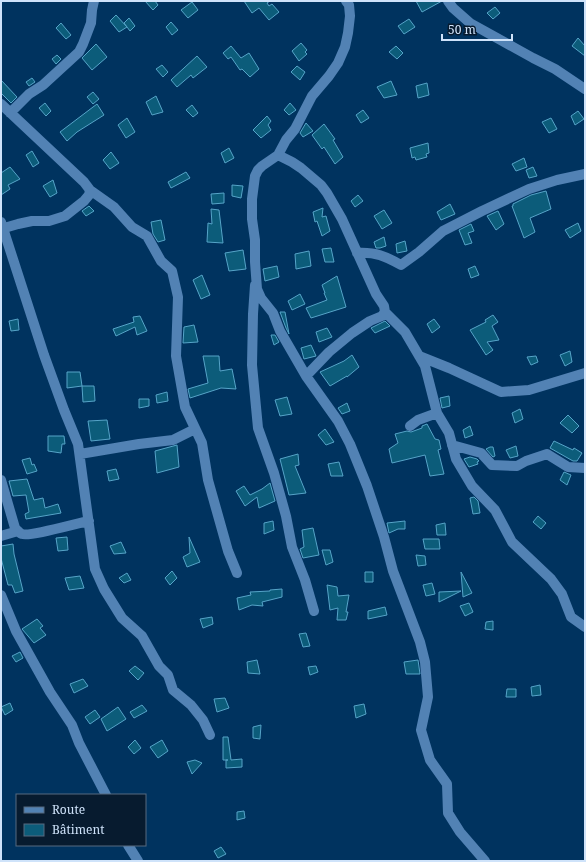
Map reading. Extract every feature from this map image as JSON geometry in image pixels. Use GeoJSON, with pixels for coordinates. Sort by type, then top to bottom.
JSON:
{"type":"FeatureCollection","features":[{"type":"Feature","properties":{"kind":"street"},"geometry":{"type":"LineString","coordinates":[[10,113],[29,94],[43,85],[79,52],[92,22],[94,1]]}},
{"type":"Feature","properties":{"kind":"street"},"geometry":{"type":"LineString","coordinates":[[346,1],[350,16],[345,47],[338,63],[312,96],[295,129],[286,140],[278,155],[262,166],[255,176],[252,199],[252,219],[257,289],[261,298],[273,313],[280,331],[306,376],[338,421],[350,444],[367,486],[384,537],[393,571],[420,642],[425,662],[428,697],[421,730],[430,760],[447,784],[448,813],[460,832],[485,861]]}},
{"type":"Feature","properties":{"kind":"street"},"geometry":{"type":"LineString","coordinates":[[448,1],[453,8],[470,23],[556,69],[585,89]]}},
{"type":"Feature","properties":{"kind":"street"},"geometry":{"type":"LineString","coordinates":[[1,104],[84,182],[90,190],[114,207],[132,227],[147,236],[161,261],[172,271],[178,297],[176,356],[185,407],[202,443],[208,480],[228,551],[237,573]]}},
{"type":"Feature","properties":{"kind":"street"},"geometry":{"type":"LineString","coordinates":[[278,155],[292,162],[320,185],[327,193],[342,219],[376,294],[384,306],[385,312],[405,332],[425,366],[437,413],[449,433],[456,459],[472,486],[495,510],[512,542],[551,579],[562,594],[571,617],[585,627]]}},
{"type":"Feature","properties":{"kind":"street"},"geometry":{"type":"LineString","coordinates":[[357,253],[369,253],[385,256],[401,265],[419,252],[443,231],[482,211],[529,189],[557,180],[585,174]]}},
{"type":"Feature","properties":{"kind":"street"},"geometry":{"type":"LineString","coordinates":[[90,190],[89,195],[84,201],[65,216],[49,221],[32,221],[2,226],[44,355],[64,410],[74,430],[80,454],[95,569],[104,589],[122,618],[142,636],[159,666],[168,676],[173,690],[191,705],[203,720],[210,734]]}},
{"type":"Feature","properties":{"kind":"street"},"geometry":{"type":"LineString","coordinates":[[256,273],[252,364],[258,428],[274,473],[286,516],[292,547],[305,580],[314,611]]}},
{"type":"Feature","properties":{"kind":"street"},"geometry":{"type":"LineString","coordinates":[[306,376],[329,352],[352,333],[370,321],[382,316],[385,312]]}},
{"type":"Feature","properties":{"kind":"street"},"geometry":{"type":"LineString","coordinates":[[419,356],[450,368],[501,392],[529,390],[585,373]]}},
{"type":"Feature","properties":{"kind":"street"},"geometry":{"type":"LineString","coordinates":[[410,426],[418,420],[437,413]]}},
{"type":"Feature","properties":{"kind":"street"},"geometry":{"type":"LineString","coordinates":[[80,454],[173,440],[196,429]]}},
{"type":"Feature","properties":{"kind":"street"},"geometry":{"type":"LineString","coordinates":[[452,445],[481,452],[492,465],[517,466],[526,461],[547,454],[568,467],[585,468]]}},
{"type":"Feature","properties":{"kind":"street"},"geometry":{"type":"LineString","coordinates":[[1,480],[13,521],[18,531],[22,534],[34,534],[88,521]]}},
{"type":"Feature","properties":{"kind":"street"},"geometry":{"type":"LineString","coordinates":[[1,536],[18,531]]}},
{"type":"Feature","properties":{"kind":"street"},"geometry":{"type":"LineString","coordinates":[[1,594],[16,631],[42,674],[50,692],[72,725],[79,743],[105,794]]}},
{"type":"Feature","properties":{"kind":"street"},"geometry":{"type":"LineString","coordinates":[[129,846],[138,861]]}},
{"type":"Feature","properties":{"kind":"building"},"geometry":{"type":"Polygon","coordinates":[[[145,1],[155,1],[158,5],[153,10],[145,1]]]}},
{"type":"Feature","properties":{"kind":"building"},"geometry":{"type":"Polygon","coordinates":[[[244,1],[270,1],[267,3],[269,6],[272,4],[279,12],[269,20],[259,8],[252,13],[244,1]]]}},
{"type":"Feature","properties":{"kind":"building"},"geometry":{"type":"Polygon","coordinates":[[[416,1],[442,1],[422,12],[416,1]]]}},
{"type":"Feature","properties":{"kind":"building"},"geometry":{"type":"Polygon","coordinates":[[[192,2],[198,10],[188,18],[181,10],[192,2]]]}},
{"type":"Feature","properties":{"kind":"building"},"geometry":{"type":"Polygon","coordinates":[[[495,7],[500,13],[493,19],[487,13],[495,7]]]}},
{"type":"Feature","properties":{"kind":"building"},"geometry":{"type":"Polygon","coordinates":[[[116,15],[127,27],[119,32],[110,21],[116,15]]]}},
{"type":"Feature","properties":{"kind":"building"},"geometry":{"type":"Polygon","coordinates":[[[129,18],[135,26],[130,31],[124,23],[129,18]]]}},
{"type":"Feature","properties":{"kind":"building"},"geometry":{"type":"Polygon","coordinates":[[[409,19],[415,27],[404,34],[398,26],[409,19]]]}},
{"type":"Feature","properties":{"kind":"building"},"geometry":{"type":"Polygon","coordinates":[[[171,22],[178,30],[172,35],[166,27],[171,22]]]}},
{"type":"Feature","properties":{"kind":"building"},"geometry":{"type":"Polygon","coordinates":[[[61,23],[71,35],[66,39],[56,28],[61,23]]]}},
{"type":"Feature","properties":{"kind":"building"},"geometry":{"type":"Polygon","coordinates":[[[578,38],[585,46],[585,56],[572,46],[578,38]]]}},
{"type":"Feature","properties":{"kind":"building"},"geometry":{"type":"Polygon","coordinates":[[[301,43],[307,50],[305,52],[307,54],[299,61],[292,51],[301,43]]]}},
{"type":"Feature","properties":{"kind":"building"},"geometry":{"type":"Polygon","coordinates":[[[96,44],[107,57],[92,70],[82,58],[96,44]]]}},
{"type":"Feature","properties":{"kind":"building"},"geometry":{"type":"Polygon","coordinates":[[[231,46],[241,58],[249,53],[259,69],[250,77],[242,69],[240,70],[231,57],[228,59],[223,53],[231,46]]]}},
{"type":"Feature","properties":{"kind":"building"},"geometry":{"type":"Polygon","coordinates":[[[396,46],[403,53],[397,59],[389,52],[396,46]]]}},
{"type":"Feature","properties":{"kind":"building"},"geometry":{"type":"Polygon","coordinates":[[[57,55],[61,59],[56,64],[52,59],[57,55]]]}},
{"type":"Feature","properties":{"kind":"building"},"geometry":{"type":"Polygon","coordinates":[[[197,56],[207,67],[193,78],[191,75],[177,87],[171,80],[197,56]]]}},
{"type":"Feature","properties":{"kind":"building"},"geometry":{"type":"Polygon","coordinates":[[[162,65],[168,72],[163,77],[156,69],[162,65]]]}},
{"type":"Feature","properties":{"kind":"building"},"geometry":{"type":"Polygon","coordinates":[[[297,66],[305,72],[300,80],[291,72],[297,66]]]}},
{"type":"Feature","properties":{"kind":"building"},"geometry":{"type":"Polygon","coordinates":[[[32,78],[35,82],[29,86],[26,82],[32,78]]]}},
{"type":"Feature","properties":{"kind":"building"},"geometry":{"type":"Polygon","coordinates":[[[1,80],[17,97],[11,103],[1,93],[1,80]]]}},
{"type":"Feature","properties":{"kind":"building"},"geometry":{"type":"Polygon","coordinates":[[[391,81],[397,95],[384,98],[377,87],[391,81]]]}},
{"type":"Feature","properties":{"kind":"building"},"geometry":{"type":"Polygon","coordinates":[[[427,83],[429,95],[418,98],[416,86],[427,83]]]}},
{"type":"Feature","properties":{"kind":"building"},"geometry":{"type":"Polygon","coordinates":[[[93,92],[99,99],[93,104],[87,97],[93,92]]]}},
{"type":"Feature","properties":{"kind":"building"},"geometry":{"type":"Polygon","coordinates":[[[156,96],[163,112],[152,115],[146,102],[156,96]]]}},
{"type":"Feature","properties":{"kind":"building"},"geometry":{"type":"Polygon","coordinates":[[[45,103],[51,111],[46,116],[39,108],[45,103]]]}},
{"type":"Feature","properties":{"kind":"building"},"geometry":{"type":"Polygon","coordinates":[[[290,103],[296,110],[289,115],[284,110],[290,103]]]}},
{"type":"Feature","properties":{"kind":"building"},"geometry":{"type":"Polygon","coordinates":[[[97,104],[104,115],[77,132],[67,141],[60,132],[97,104]]]}},
{"type":"Feature","properties":{"kind":"building"},"geometry":{"type":"Polygon","coordinates":[[[192,105],[198,113],[193,117],[186,110],[192,105]]]}},
{"type":"Feature","properties":{"kind":"building"},"geometry":{"type":"Polygon","coordinates":[[[363,110],[369,118],[361,123],[356,115],[363,110]]]}},
{"type":"Feature","properties":{"kind":"building"},"geometry":{"type":"Polygon","coordinates":[[[578,111],[584,119],[575,125],[571,116],[578,111]]]}},
{"type":"Feature","properties":{"kind":"building"},"geometry":{"type":"Polygon","coordinates":[[[267,116],[271,121],[268,125],[271,130],[261,138],[253,130],[267,116]]]}},
{"type":"Feature","properties":{"kind":"building"},"geometry":{"type":"Polygon","coordinates":[[[127,118],[135,132],[126,138],[118,125],[127,118]]]}},
{"type":"Feature","properties":{"kind":"building"},"geometry":{"type":"Polygon","coordinates":[[[551,118],[557,129],[549,133],[542,122],[551,118]]]}},
{"type":"Feature","properties":{"kind":"building"},"geometry":{"type":"Polygon","coordinates":[[[306,123],[313,131],[303,137],[300,133],[306,123]]]}},
{"type":"Feature","properties":{"kind":"building"},"geometry":{"type":"Polygon","coordinates":[[[324,124],[335,139],[333,140],[343,157],[335,164],[324,147],[322,149],[312,135],[324,124]]]}},
{"type":"Feature","properties":{"kind":"building"},"geometry":{"type":"Polygon","coordinates":[[[428,143],[429,153],[426,154],[427,157],[416,160],[415,157],[412,158],[410,148],[428,143]]]}},
{"type":"Feature","properties":{"kind":"building"},"geometry":{"type":"Polygon","coordinates":[[[229,148],[234,158],[225,163],[221,153],[229,148]]]}},
{"type":"Feature","properties":{"kind":"building"},"geometry":{"type":"Polygon","coordinates":[[[32,151],[39,163],[33,167],[26,155],[32,151]]]}},
{"type":"Feature","properties":{"kind":"building"},"geometry":{"type":"Polygon","coordinates":[[[111,152],[119,163],[110,169],[103,160],[111,152]]]}},
{"type":"Feature","properties":{"kind":"building"},"geometry":{"type":"Polygon","coordinates":[[[524,158],[527,167],[516,171],[512,164],[524,158]]]}},
{"type":"Feature","properties":{"kind":"building"},"geometry":{"type":"Polygon","coordinates":[[[10,167],[20,179],[8,185],[10,189],[1,195],[1,173],[10,167]]]}},
{"type":"Feature","properties":{"kind":"building"},"geometry":{"type":"Polygon","coordinates":[[[533,167],[537,176],[529,178],[526,170],[533,167]]]}},
{"type":"Feature","properties":{"kind":"building"},"geometry":{"type":"Polygon","coordinates":[[[186,172],[190,178],[171,188],[168,182],[186,172]]]}},
{"type":"Feature","properties":{"kind":"building"},"geometry":{"type":"Polygon","coordinates":[[[53,180],[57,193],[50,197],[43,186],[53,180]]]}},
{"type":"Feature","properties":{"kind":"building"},"geometry":{"type":"Polygon","coordinates":[[[232,185],[243,186],[241,198],[232,196],[232,185]]]}},
{"type":"Feature","properties":{"kind":"building"},"geometry":{"type":"Polygon","coordinates":[[[546,191],[551,209],[530,218],[535,232],[524,238],[512,206],[513,204],[531,195],[546,191]]]}},
{"type":"Feature","properties":{"kind":"building"},"geometry":{"type":"Polygon","coordinates":[[[224,193],[224,203],[212,204],[211,194],[224,193]]]}},
{"type":"Feature","properties":{"kind":"building"},"geometry":{"type":"Polygon","coordinates":[[[358,195],[363,201],[355,207],[351,201],[358,195]]]}},
{"type":"Feature","properties":{"kind":"building"},"geometry":{"type":"Polygon","coordinates":[[[450,204],[455,214],[441,220],[437,212],[450,204]]]}},
{"type":"Feature","properties":{"kind":"building"},"geometry":{"type":"Polygon","coordinates":[[[89,206],[94,211],[86,216],[82,211],[89,206]]]}},
{"type":"Feature","properties":{"kind":"building"},"geometry":{"type":"Polygon","coordinates":[[[323,208],[322,217],[326,216],[330,231],[322,236],[317,221],[315,222],[313,212],[323,208]]]}},
{"type":"Feature","properties":{"kind":"building"},"geometry":{"type":"Polygon","coordinates":[[[211,209],[219,210],[223,243],[207,242],[208,223],[212,224],[211,209]]]}},
{"type":"Feature","properties":{"kind":"building"},"geometry":{"type":"Polygon","coordinates":[[[384,210],[392,223],[382,229],[374,216],[384,210]]]}},
{"type":"Feature","properties":{"kind":"building"},"geometry":{"type":"Polygon","coordinates":[[[498,211],[504,224],[496,230],[487,216],[498,211]]]}},
{"type":"Feature","properties":{"kind":"building"},"geometry":{"type":"Polygon","coordinates":[[[161,220],[165,240],[158,242],[153,234],[151,222],[161,220]]]}},
{"type":"Feature","properties":{"kind":"building"},"geometry":{"type":"Polygon","coordinates":[[[578,223],[581,231],[570,238],[565,230],[578,223]]]}},
{"type":"Feature","properties":{"kind":"building"},"geometry":{"type":"Polygon","coordinates":[[[471,224],[474,231],[468,233],[472,243],[465,245],[459,230],[471,224]]]}},
{"type":"Feature","properties":{"kind":"building"},"geometry":{"type":"Polygon","coordinates":[[[384,237],[386,246],[376,248],[374,242],[384,237]]]}},
{"type":"Feature","properties":{"kind":"building"},"geometry":{"type":"Polygon","coordinates":[[[405,241],[407,251],[397,253],[396,244],[405,241]]]}},
{"type":"Feature","properties":{"kind":"building"},"geometry":{"type":"Polygon","coordinates":[[[331,248],[334,262],[325,262],[322,249],[331,248]]]}},
{"type":"Feature","properties":{"kind":"building"},"geometry":{"type":"Polygon","coordinates":[[[243,250],[246,269],[229,271],[225,253],[243,250]]]}},
{"type":"Feature","properties":{"kind":"building"},"geometry":{"type":"Polygon","coordinates":[[[309,251],[311,266],[296,269],[295,254],[309,251]]]}},
{"type":"Feature","properties":{"kind":"building"},"geometry":{"type":"Polygon","coordinates":[[[277,266],[279,277],[265,281],[263,269],[277,266]]]}},
{"type":"Feature","properties":{"kind":"building"},"geometry":{"type":"Polygon","coordinates":[[[475,266],[479,275],[471,278],[468,269],[475,266]]]}},
{"type":"Feature","properties":{"kind":"building"},"geometry":{"type":"Polygon","coordinates":[[[202,275],[210,295],[201,299],[193,280],[202,275]]]}},
{"type":"Feature","properties":{"kind":"building"},"geometry":{"type":"Polygon","coordinates":[[[337,276],[346,307],[311,318],[306,308],[327,300],[322,285],[337,276]]]}},
{"type":"Feature","properties":{"kind":"building"},"geometry":{"type":"Polygon","coordinates":[[[300,294],[305,304],[292,310],[288,301],[300,294]]]}},
{"type":"Feature","properties":{"kind":"building"},"geometry":{"type":"Polygon","coordinates":[[[280,312],[285,312],[289,334],[286,328],[280,312]]]}},
{"type":"Feature","properties":{"kind":"building"},"geometry":{"type":"Polygon","coordinates":[[[493,315],[498,322],[492,326],[499,340],[487,342],[493,350],[486,355],[470,330],[486,322],[485,320],[493,315]]]}},
{"type":"Feature","properties":{"kind":"building"},"geometry":{"type":"Polygon","coordinates":[[[140,316],[147,331],[137,335],[135,327],[116,336],[113,329],[134,322],[133,317],[140,316]]]}},
{"type":"Feature","properties":{"kind":"building"},"geometry":{"type":"Polygon","coordinates":[[[18,319],[19,330],[11,331],[9,321],[18,319]]]}},
{"type":"Feature","properties":{"kind":"building"},"geometry":{"type":"Polygon","coordinates":[[[434,319],[440,327],[432,333],[427,324],[434,319]]]}},
{"type":"Feature","properties":{"kind":"building"},"geometry":{"type":"Polygon","coordinates":[[[385,321],[390,326],[375,333],[371,328],[385,321]]]}},
{"type":"Feature","properties":{"kind":"building"},"geometry":{"type":"Polygon","coordinates":[[[194,325],[198,342],[183,343],[184,327],[194,325]]]}},
{"type":"Feature","properties":{"kind":"building"},"geometry":{"type":"Polygon","coordinates":[[[327,328],[332,337],[319,342],[316,332],[327,328]]]}},
{"type":"Feature","properties":{"kind":"building"},"geometry":{"type":"Polygon","coordinates":[[[271,335],[275,335],[279,342],[274,345],[271,335]]]}},
{"type":"Feature","properties":{"kind":"building"},"geometry":{"type":"Polygon","coordinates":[[[311,345],[316,356],[304,359],[301,348],[311,345]]]}},
{"type":"Feature","properties":{"kind":"building"},"geometry":{"type":"Polygon","coordinates":[[[570,351],[572,362],[565,366],[560,355],[570,351]]]}},
{"type":"Feature","properties":{"kind":"building"},"geometry":{"type":"Polygon","coordinates":[[[352,355],[359,367],[347,377],[330,386],[320,372],[344,361],[352,355]]]}},
{"type":"Feature","properties":{"kind":"building"},"geometry":{"type":"Polygon","coordinates":[[[203,356],[219,356],[220,371],[232,369],[236,389],[221,388],[190,398],[188,389],[208,383],[203,356]]]}},
{"type":"Feature","properties":{"kind":"building"},"geometry":{"type":"Polygon","coordinates":[[[536,356],[538,362],[531,365],[527,357],[536,356]]]}},
{"type":"Feature","properties":{"kind":"building"},"geometry":{"type":"Polygon","coordinates":[[[67,372],[80,372],[82,386],[67,388],[67,372]]]}},
{"type":"Feature","properties":{"kind":"building"},"geometry":{"type":"Polygon","coordinates":[[[82,386],[94,386],[95,401],[83,402],[82,386]]]}},
{"type":"Feature","properties":{"kind":"building"},"geometry":{"type":"Polygon","coordinates":[[[167,392],[168,401],[157,403],[156,395],[167,392]]]}},
{"type":"Feature","properties":{"kind":"building"},"geometry":{"type":"Polygon","coordinates":[[[449,396],[450,406],[442,408],[440,398],[449,396]]]}},
{"type":"Feature","properties":{"kind":"building"},"geometry":{"type":"Polygon","coordinates":[[[287,397],[292,414],[280,416],[275,400],[287,397]]]}},
{"type":"Feature","properties":{"kind":"building"},"geometry":{"type":"Polygon","coordinates":[[[139,399],[149,399],[149,406],[139,408],[139,399]]]}},
{"type":"Feature","properties":{"kind":"building"},"geometry":{"type":"Polygon","coordinates":[[[347,403],[350,411],[342,414],[338,408],[347,403]]]}},
{"type":"Feature","properties":{"kind":"building"},"geometry":{"type":"Polygon","coordinates":[[[520,409],[523,419],[515,423],[512,413],[520,409]]]}},
{"type":"Feature","properties":{"kind":"building"},"geometry":{"type":"Polygon","coordinates":[[[568,415],[579,426],[572,433],[560,423],[568,415]]]}},
{"type":"Feature","properties":{"kind":"building"},"geometry":{"type":"Polygon","coordinates":[[[107,420],[110,439],[91,441],[88,421],[107,420]]]}},
{"type":"Feature","properties":{"kind":"building"},"geometry":{"type":"Polygon","coordinates":[[[427,424],[435,439],[439,440],[441,449],[438,450],[444,474],[430,476],[425,455],[392,463],[389,449],[398,443],[395,434],[407,431],[411,432],[422,428],[422,426],[427,424]]]}},
{"type":"Feature","properties":{"kind":"building"},"geometry":{"type":"Polygon","coordinates":[[[470,426],[473,435],[465,438],[463,430],[470,426]]]}},
{"type":"Feature","properties":{"kind":"building"},"geometry":{"type":"Polygon","coordinates":[[[325,429],[334,442],[326,445],[318,435],[325,429]]]}},
{"type":"Feature","properties":{"kind":"building"},"geometry":{"type":"Polygon","coordinates":[[[48,436],[64,436],[65,444],[62,444],[61,453],[48,451],[48,436]]]}},
{"type":"Feature","properties":{"kind":"building"},"geometry":{"type":"Polygon","coordinates":[[[554,441],[573,450],[574,448],[582,453],[577,461],[573,461],[550,448],[554,441]]]}},
{"type":"Feature","properties":{"kind":"building"},"geometry":{"type":"Polygon","coordinates":[[[177,445],[179,467],[157,473],[155,451],[177,445]]]}},
{"type":"Feature","properties":{"kind":"building"},"geometry":{"type":"Polygon","coordinates":[[[516,446],[518,456],[510,458],[506,450],[516,446]]]}},
{"type":"Feature","properties":{"kind":"building"},"geometry":{"type":"Polygon","coordinates":[[[493,447],[495,456],[493,457],[486,449],[493,447]]]}},
{"type":"Feature","properties":{"kind":"building"},"geometry":{"type":"Polygon","coordinates":[[[298,454],[299,465],[295,466],[306,493],[289,495],[280,459],[298,454]]]}},
{"type":"Feature","properties":{"kind":"building"},"geometry":{"type":"Polygon","coordinates":[[[470,457],[477,459],[479,461],[477,462],[478,464],[469,467],[464,459],[470,457]]]}},
{"type":"Feature","properties":{"kind":"building"},"geometry":{"type":"Polygon","coordinates":[[[30,458],[32,465],[34,464],[37,471],[27,474],[22,460],[30,458]]]}},
{"type":"Feature","properties":{"kind":"building"},"geometry":{"type":"Polygon","coordinates":[[[339,462],[343,476],[331,476],[328,464],[339,462]]]}},
{"type":"Feature","properties":{"kind":"building"},"geometry":{"type":"Polygon","coordinates":[[[116,469],[119,479],[109,481],[107,471],[116,469]]]}},
{"type":"Feature","properties":{"kind":"building"},"geometry":{"type":"Polygon","coordinates":[[[564,472],[571,475],[567,485],[560,480],[564,472]]]}},
{"type":"Feature","properties":{"kind":"building"},"geometry":{"type":"Polygon","coordinates":[[[27,479],[34,500],[43,498],[45,508],[58,504],[61,513],[26,519],[25,514],[29,512],[26,495],[13,496],[9,481],[27,479]]]}},
{"type":"Feature","properties":{"kind":"building"},"geometry":{"type":"Polygon","coordinates":[[[270,483],[275,501],[259,508],[257,497],[245,506],[236,491],[244,486],[250,495],[270,483]]]}},
{"type":"Feature","properties":{"kind":"building"},"geometry":{"type":"Polygon","coordinates":[[[474,497],[478,501],[480,513],[473,514],[470,498],[474,497]]]}},
{"type":"Feature","properties":{"kind":"building"},"geometry":{"type":"Polygon","coordinates":[[[538,516],[546,523],[541,529],[533,522],[538,516]]]}},
{"type":"Feature","properties":{"kind":"building"},"geometry":{"type":"Polygon","coordinates":[[[273,521],[274,530],[264,534],[264,523],[273,521]]]}},
{"type":"Feature","properties":{"kind":"building"},"geometry":{"type":"Polygon","coordinates":[[[405,521],[405,529],[398,529],[389,533],[387,523],[405,521]]]}},
{"type":"Feature","properties":{"kind":"building"},"geometry":{"type":"Polygon","coordinates":[[[445,523],[446,535],[437,535],[436,525],[445,523]]]}},
{"type":"Feature","properties":{"kind":"building"},"geometry":{"type":"Polygon","coordinates":[[[313,528],[319,555],[303,558],[300,549],[304,547],[302,530],[313,528]]]}},
{"type":"Feature","properties":{"kind":"building"},"geometry":{"type":"Polygon","coordinates":[[[67,537],[68,550],[58,551],[56,538],[67,537]]]}},
{"type":"Feature","properties":{"kind":"building"},"geometry":{"type":"Polygon","coordinates":[[[189,537],[200,562],[187,567],[183,557],[190,553],[189,537]]]}},
{"type":"Feature","properties":{"kind":"building"},"geometry":{"type":"Polygon","coordinates":[[[423,539],[439,539],[440,549],[425,549],[423,539]]]}},
{"type":"Feature","properties":{"kind":"building"},"geometry":{"type":"Polygon","coordinates":[[[121,542],[126,553],[114,554],[110,546],[121,542]]]}},
{"type":"Feature","properties":{"kind":"building"},"geometry":{"type":"Polygon","coordinates":[[[13,544],[23,591],[15,593],[12,585],[8,585],[1,558],[1,546],[13,544]]]}},
{"type":"Feature","properties":{"kind":"building"},"geometry":{"type":"Polygon","coordinates":[[[322,550],[330,550],[333,562],[326,565],[322,550]]]}},
{"type":"Feature","properties":{"kind":"building"},"geometry":{"type":"Polygon","coordinates":[[[416,555],[425,556],[426,565],[418,566],[416,555]]]}},
{"type":"Feature","properties":{"kind":"building"},"geometry":{"type":"Polygon","coordinates":[[[172,571],[177,578],[170,585],[165,578],[172,571]]]}},
{"type":"Feature","properties":{"kind":"building"},"geometry":{"type":"Polygon","coordinates":[[[365,572],[373,572],[373,582],[365,582],[365,572]]]}},
{"type":"Feature","properties":{"kind":"building"},"geometry":{"type":"Polygon","coordinates":[[[461,572],[472,593],[463,597],[461,572]]]}},
{"type":"Feature","properties":{"kind":"building"},"geometry":{"type":"Polygon","coordinates":[[[127,573],[131,580],[124,583],[119,578],[127,573]]]}},
{"type":"Feature","properties":{"kind":"building"},"geometry":{"type":"Polygon","coordinates":[[[80,576],[84,588],[69,590],[65,578],[80,576]]]}},
{"type":"Feature","properties":{"kind":"building"},"geometry":{"type":"Polygon","coordinates":[[[432,583],[435,594],[426,596],[423,585],[432,583]]]}},
{"type":"Feature","properties":{"kind":"building"},"geometry":{"type":"Polygon","coordinates":[[[327,585],[337,587],[338,596],[349,595],[346,620],[337,620],[338,608],[330,610],[327,585]]]}},
{"type":"Feature","properties":{"kind":"building"},"geometry":{"type":"Polygon","coordinates":[[[282,589],[282,597],[262,602],[263,606],[252,605],[239,610],[237,598],[251,595],[250,592],[282,589]]]}},
{"type":"Feature","properties":{"kind":"building"},"geometry":{"type":"Polygon","coordinates":[[[461,591],[439,602],[439,592],[461,591]]]}},
{"type":"Feature","properties":{"kind":"building"},"geometry":{"type":"Polygon","coordinates":[[[469,603],[473,612],[465,616],[460,606],[469,603]]]}},
{"type":"Feature","properties":{"kind":"building"},"geometry":{"type":"Polygon","coordinates":[[[385,607],[387,615],[368,619],[368,611],[385,607]]]}},
{"type":"Feature","properties":{"kind":"building"},"geometry":{"type":"Polygon","coordinates":[[[212,617],[213,624],[203,628],[200,619],[212,617]]]}},
{"type":"Feature","properties":{"kind":"building"},"geometry":{"type":"Polygon","coordinates":[[[37,619],[43,626],[40,628],[46,635],[34,643],[22,629],[37,619]]]}},
{"type":"Feature","properties":{"kind":"building"},"geometry":{"type":"Polygon","coordinates":[[[493,621],[493,630],[485,629],[486,622],[493,621]]]}},
{"type":"Feature","properties":{"kind":"building"},"geometry":{"type":"Polygon","coordinates":[[[306,633],[310,646],[303,647],[299,634],[306,633]]]}},
{"type":"Feature","properties":{"kind":"building"},"geometry":{"type":"Polygon","coordinates":[[[20,652],[23,658],[16,662],[12,656],[20,652]]]}},
{"type":"Feature","properties":{"kind":"building"},"geometry":{"type":"Polygon","coordinates":[[[257,660],[260,674],[248,673],[247,662],[257,660]]]}},
{"type":"Feature","properties":{"kind":"building"},"geometry":{"type":"Polygon","coordinates":[[[418,660],[420,674],[406,674],[404,662],[418,660]]]}},
{"type":"Feature","properties":{"kind":"building"},"geometry":{"type":"Polygon","coordinates":[[[135,666],[144,673],[138,680],[129,671],[135,666]]]}},
{"type":"Feature","properties":{"kind":"building"},"geometry":{"type":"Polygon","coordinates":[[[316,666],[318,672],[310,675],[308,667],[316,666]]]}},
{"type":"Feature","properties":{"kind":"building"},"geometry":{"type":"Polygon","coordinates":[[[83,679],[88,686],[74,693],[70,684],[83,679]]]}},
{"type":"Feature","properties":{"kind":"building"},"geometry":{"type":"Polygon","coordinates":[[[540,685],[541,695],[532,696],[531,687],[540,685]]]}},
{"type":"Feature","properties":{"kind":"building"},"geometry":{"type":"Polygon","coordinates":[[[507,689],[516,689],[516,697],[506,697],[507,689]]]}},
{"type":"Feature","properties":{"kind":"building"},"geometry":{"type":"Polygon","coordinates":[[[225,698],[229,708],[217,712],[214,699],[225,698]]]}},
{"type":"Feature","properties":{"kind":"building"},"geometry":{"type":"Polygon","coordinates":[[[10,703],[13,710],[5,715],[1,707],[10,703]]]}},
{"type":"Feature","properties":{"kind":"building"},"geometry":{"type":"Polygon","coordinates":[[[364,704],[366,714],[356,718],[354,706],[364,704]]]}},
{"type":"Feature","properties":{"kind":"building"},"geometry":{"type":"Polygon","coordinates":[[[142,705],[147,711],[134,718],[130,712],[142,705]]]}},
{"type":"Feature","properties":{"kind":"building"},"geometry":{"type":"Polygon","coordinates":[[[118,707],[126,719],[107,731],[101,719],[118,707]]]}},
{"type":"Feature","properties":{"kind":"building"},"geometry":{"type":"Polygon","coordinates":[[[95,710],[100,717],[90,724],[85,717],[95,710]]]}},
{"type":"Feature","properties":{"kind":"building"},"geometry":{"type":"Polygon","coordinates":[[[261,725],[260,739],[253,738],[253,727],[261,725]]]}},
{"type":"Feature","properties":{"kind":"building"},"geometry":{"type":"Polygon","coordinates":[[[223,737],[228,737],[231,760],[242,759],[242,767],[226,768],[226,760],[223,760],[223,737]]]}},
{"type":"Feature","properties":{"kind":"building"},"geometry":{"type":"Polygon","coordinates":[[[135,740],[141,748],[134,754],[128,747],[135,740]]]}},
{"type":"Feature","properties":{"kind":"building"},"geometry":{"type":"Polygon","coordinates":[[[162,740],[168,751],[158,758],[150,747],[162,740]]]}},
{"type":"Feature","properties":{"kind":"building"},"geometry":{"type":"Polygon","coordinates":[[[195,760],[202,763],[192,774],[187,762],[195,760]]]}},
{"type":"Feature","properties":{"kind":"building"},"geometry":{"type":"Polygon","coordinates":[[[244,811],[245,818],[237,820],[237,812],[244,811]]]}},
{"type":"Feature","properties":{"kind":"building"},"geometry":{"type":"Polygon","coordinates":[[[221,847],[226,854],[218,858],[214,851],[221,847]]]}}]}
